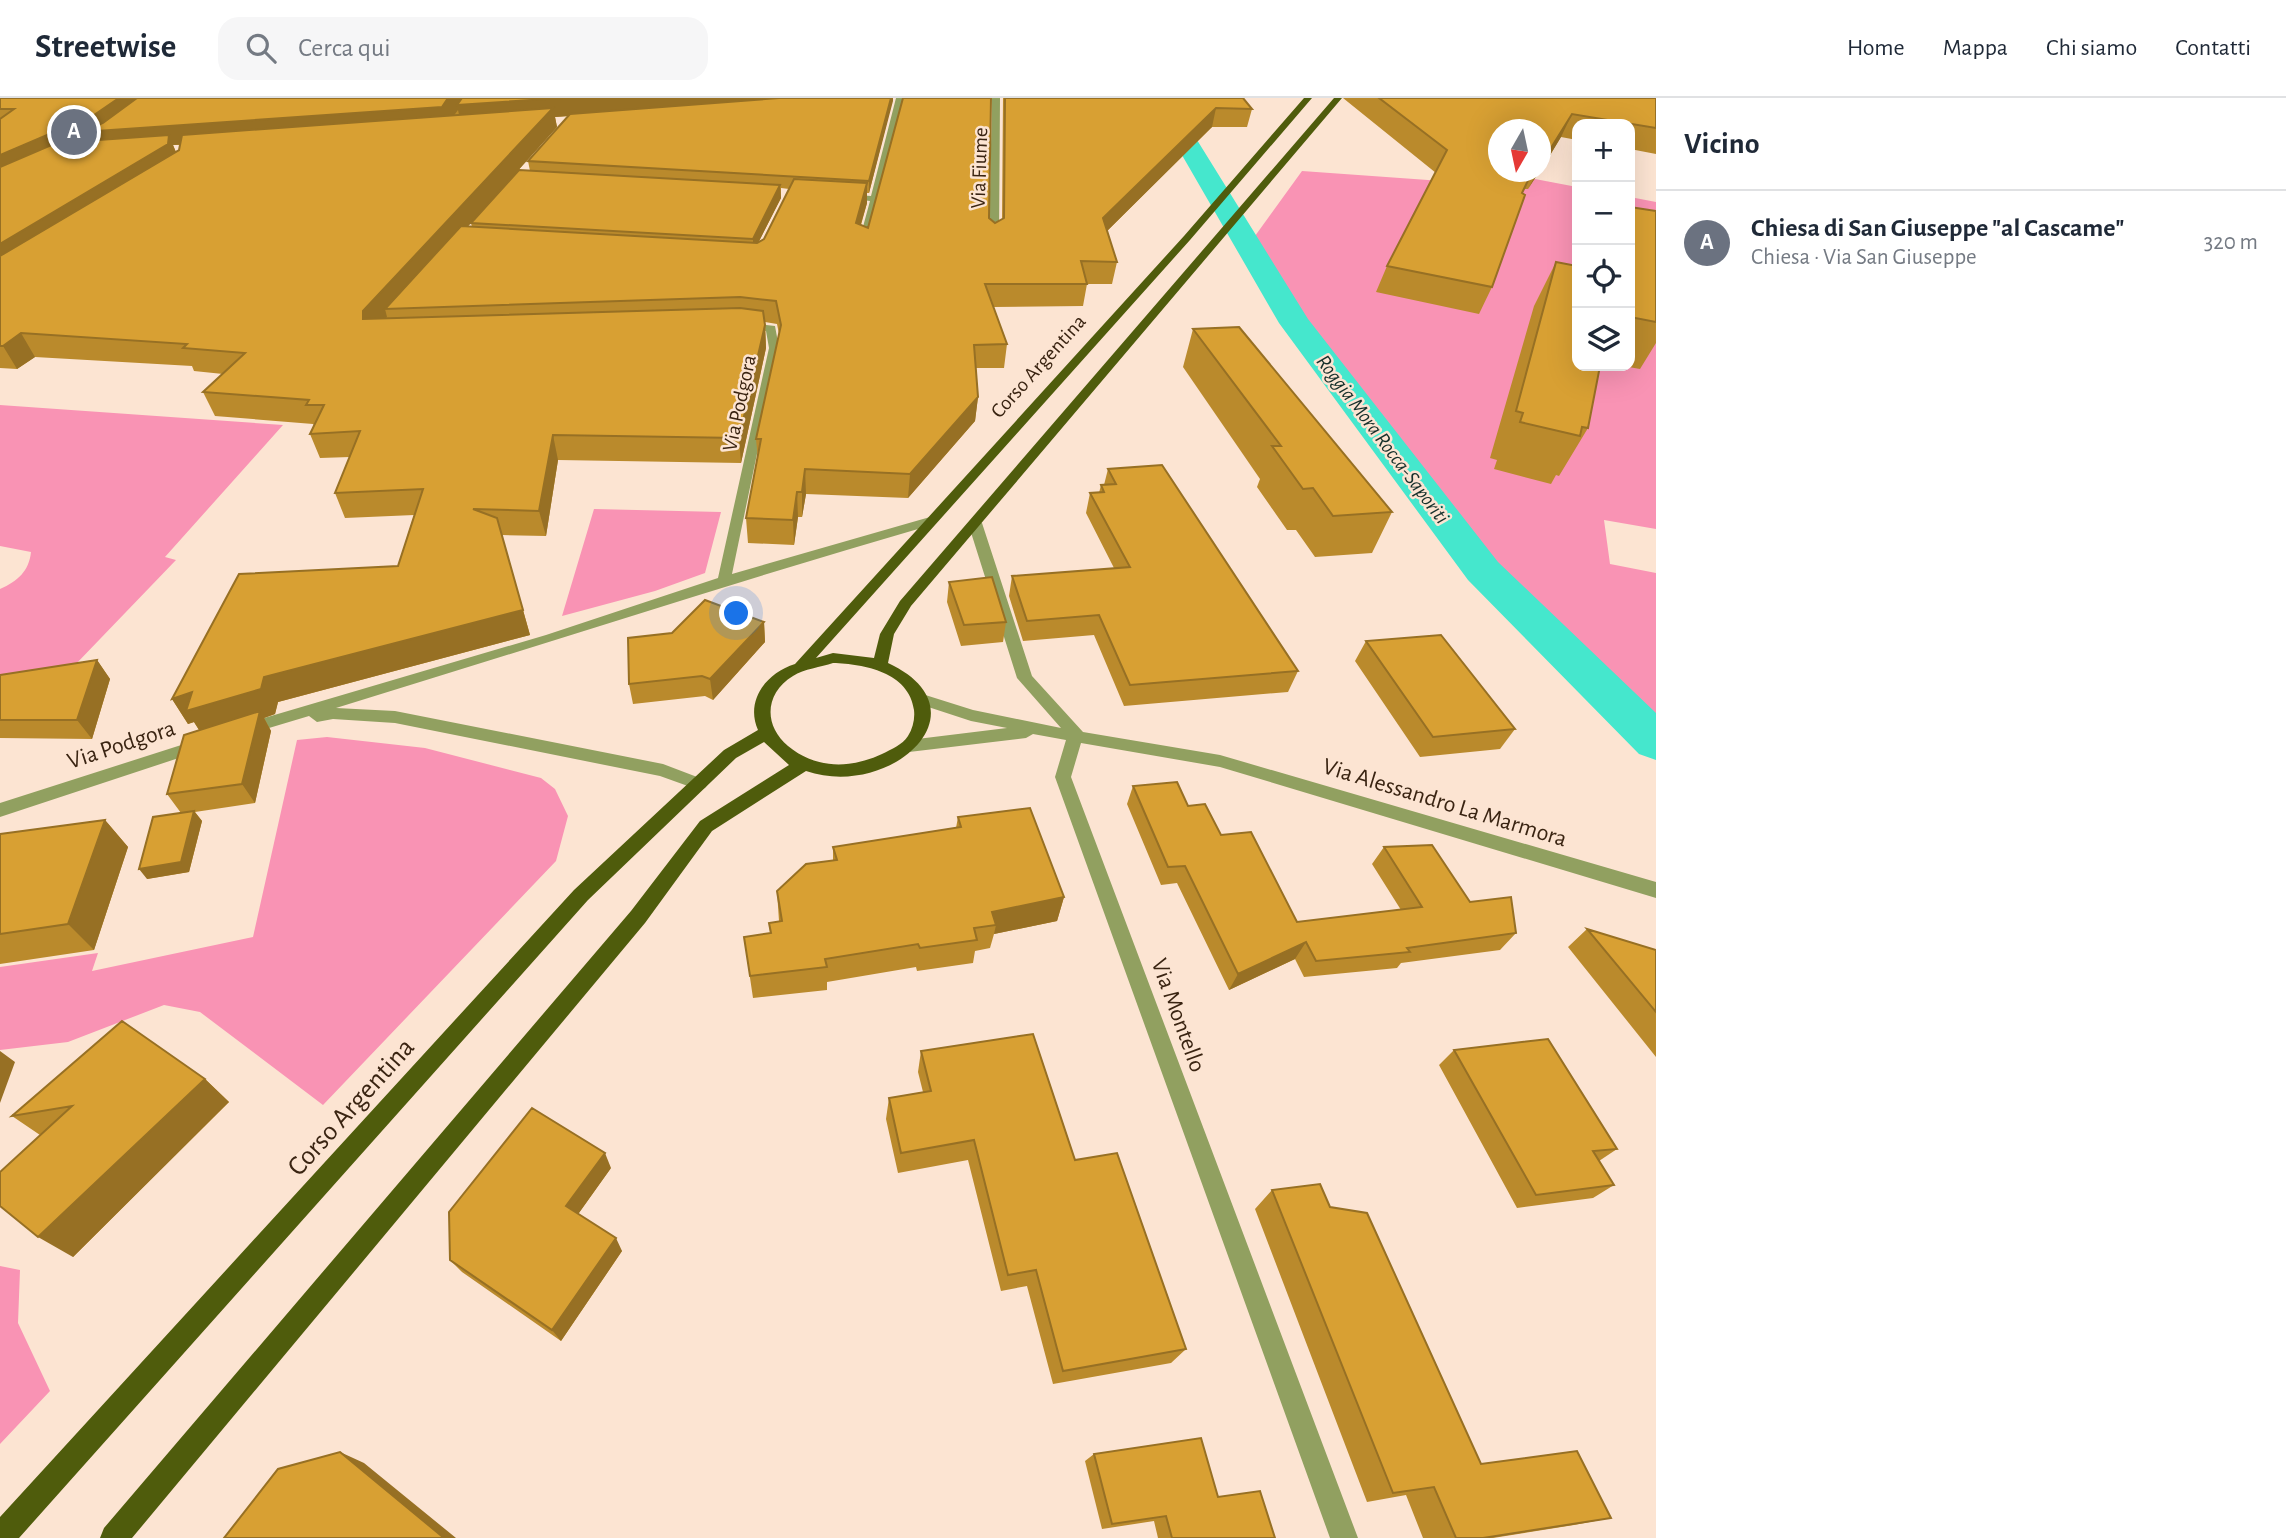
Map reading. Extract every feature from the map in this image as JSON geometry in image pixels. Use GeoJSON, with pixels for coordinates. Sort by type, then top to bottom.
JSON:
{"type":"FeatureCollection","features":[{"type":"Feature","properties":{"kind":"main road","name":"Corso Argentina"},"geometry":{"type":"LineString","coordinates":[[802,664],[1208,214],[1308,98]]}},
{"type":"Feature","properties":{"kind":"main road"},"geometry":{"type":"LineString","coordinates":[[880,665],[887,634],[905,604],[1338,98]]}},
{"type":"Feature","properties":{"kind":"main road"},"geometry":{"type":"LineString","coordinates":[[833,658],[880,665],[911,685],[923,712],[920,730],[909,747],[890,761],[856,771],[836,772],[803,765],[779,751],[764,734],[760,707],[764,695],[785,673],[802,664],[833,658]]}},
{"type":"Feature","properties":{"kind":"main road","name":"Corso Argentina"},"geometry":{"type":"LineString","coordinates":[[0,1538],[581,895],[730,754],[764,734]]}},
{"type":"Feature","properties":{"kind":"main road"},"geometry":{"type":"LineString","coordinates":[[114,1538],[638,917],[706,826],[752,794],[803,765]]}},
{"type":"Feature","properties":{"kind":"street"},"geometry":{"type":"LineString","coordinates":[[863,245],[901,98]]}},
{"type":"Feature","properties":{"kind":"street","name":"Via Fiume"},"geometry":{"type":"LineString","coordinates":[[994,239],[996,98]]}},
{"type":"Feature","properties":{"kind":"street"},"geometry":{"type":"LineString","coordinates":[[826,196],[874,199]]}},
{"type":"Feature","properties":{"kind":"street","name":"Via Podgora"},"geometry":{"type":"LineString","coordinates":[[724,581],[774,348],[771,328],[729,325]]}},
{"type":"Feature","properties":{"kind":"street","name":"Via Podgora"},"geometry":{"type":"LineString","coordinates":[[0,810],[226,736],[551,638],[724,581],[930,521]]}},
{"type":"Feature","properties":{"kind":"street"},"geometry":{"type":"LineString","coordinates":[[975,523],[1025,678],[1076,734]]}},
{"type":"Feature","properties":{"kind":"street"},"geometry":{"type":"LineString","coordinates":[[919,698],[971,715],[1040,730]]}},
{"type":"Feature","properties":{"kind":"street","name":"Via Podgora"},"geometry":{"type":"LineString","coordinates":[[258,726],[333,713],[395,717],[663,770],[699,784]]}},
{"type":"Feature","properties":{"kind":"street"},"geometry":{"type":"LineString","coordinates":[[909,747],[1040,730]]}},
{"type":"Feature","properties":{"kind":"street","name":"Via Alessandro La Marmora"},"geometry":{"type":"LineString","coordinates":[[1040,730],[1076,734],[1220,761],[1656,890]]}},
{"type":"Feature","properties":{"kind":"street","name":"Via Montello"},"geometry":{"type":"LineString","coordinates":[[1076,734],[1063,778],[1344,1538]]}},
{"type":"Feature","properties":{"kind":"shaded area"},"geometry":{"type":"Polygon","coordinates":[[[1302,171],[1442,181],[1551,182],[1572,186],[1572,371],[1635,371],[1635,198],[1656,202],[1656,529],[1604,520],[1610,564],[1656,573],[1656,733],[1501,579],[1305,324],[1255,236],[1302,171]]]}},
{"type":"Feature","properties":{"kind":"shaded area"},"geometry":{"type":"Polygon","coordinates":[[[0,405],[283,425],[165,557],[176,560],[24,718],[0,719],[0,589],[22,575],[31,552],[0,546],[0,405]]]}},
{"type":"Feature","properties":{"kind":"shaded area"},"geometry":{"type":"Polygon","coordinates":[[[594,509],[721,512],[705,573],[655,591],[562,616],[594,509]]]}},
{"type":"Feature","properties":{"kind":"shaded area"},"geometry":{"type":"Polygon","coordinates":[[[327,737],[425,748],[541,778],[555,789],[568,816],[556,861],[323,1105],[200,1012],[164,1005],[68,1042],[0,1050],[0,967],[98,953],[92,971],[253,937],[297,740],[327,737]]]}},
{"type":"Feature","properties":{"kind":"shaded area"},"geometry":{"type":"Polygon","coordinates":[[[0,1266],[20,1270],[18,1323],[50,1391],[0,1444],[0,1266]]]}},
{"type":"Feature","properties":{"kind":"building"},"geometry":{"type":"Polygon","coordinates":[[[0,98],[119,98],[94,115],[0,155],[0,119],[14,109],[0,109],[0,98]]]}},
{"type":"Feature","properties":{"kind":"building"},"geometry":{"type":"Polygon","coordinates":[[[137,98],[448,98],[442,107],[82,132],[103,123],[137,98]]]}},
{"type":"Feature","properties":{"kind":"building"},"geometry":{"type":"Polygon","coordinates":[[[462,98],[562,98],[457,105],[462,98]]]}},
{"type":"Feature","properties":{"kind":"building"},"geometry":{"type":"Polygon","coordinates":[[[779,98],[891,98],[869,181],[528,161],[570,114],[779,98]]]}},
{"type":"Feature","properties":{"kind":"building"},"geometry":{"type":"Polygon","coordinates":[[[903,98],[991,98],[989,218],[995,223],[1004,218],[1005,98],[1243,98],[1252,109],[1216,108],[1103,218],[1117,262],[1081,261],[1087,284],[985,284],[1007,344],[974,345],[978,397],[910,474],[805,469],[802,492],[797,492],[793,520],[746,518],[761,439],[756,439],[781,325],[776,301],[740,297],[385,309],[461,226],[757,243],[764,239],[794,179],[867,183],[856,223],[868,228],[903,98]]]}},
{"type":"Feature","properties":{"kind":"building"},"geometry":{"type":"Polygon","coordinates":[[[1379,98],[1656,98],[1656,128],[1635,124],[1635,119],[1602,119],[1572,114],[1551,148],[1551,119],[1488,119],[1488,182],[1527,182],[1492,287],[1387,266],[1447,150],[1379,98]]]}},
{"type":"Feature","properties":{"kind":"building"},"geometry":{"type":"Polygon","coordinates":[[[553,108],[363,311],[363,319],[740,308],[763,311],[765,325],[739,438],[553,435],[539,511],[473,509],[497,518],[523,610],[264,677],[261,689],[186,711],[192,692],[172,699],[239,574],[398,566],[423,489],[335,493],[360,431],[310,434],[324,405],[306,405],[309,400],[203,392],[245,353],[183,348],[187,344],[21,333],[0,346],[0,256],[179,150],[182,135],[553,108]]]}},
{"type":"Feature","properties":{"kind":"building"},"geometry":{"type":"Polygon","coordinates":[[[169,135],[168,144],[0,244],[0,167],[56,143],[169,135]]]}},
{"type":"Feature","properties":{"kind":"building"},"geometry":{"type":"Polygon","coordinates":[[[519,170],[780,185],[753,239],[471,223],[519,170]]]}},
{"type":"Feature","properties":{"kind":"building"},"geometry":{"type":"Polygon","coordinates":[[[1635,208],[1656,211],[1656,322],[1635,318],[1635,208]]]}},
{"type":"Feature","properties":{"kind":"building"},"geometry":{"type":"Polygon","coordinates":[[[1556,262],[1572,265],[1572,371],[1599,371],[1588,428],[1582,427],[1580,436],[1520,422],[1523,413],[1516,411],[1556,262]]]}},
{"type":"Feature","properties":{"kind":"building"},"geometry":{"type":"Polygon","coordinates":[[[1239,327],[1392,512],[1333,516],[1313,488],[1303,489],[1272,446],[1281,446],[1193,329],[1239,327]]]}},
{"type":"Feature","properties":{"kind":"building"},"geometry":{"type":"Polygon","coordinates":[[[1162,465],[1298,671],[1130,685],[1099,615],[1027,621],[1012,576],[1130,567],[1090,493],[1104,492],[1101,485],[1116,484],[1108,469],[1162,465]]]}},
{"type":"Feature","properties":{"kind":"building"},"geometry":{"type":"Polygon","coordinates":[[[992,577],[1006,622],[964,625],[949,582],[992,577]]]}},
{"type":"Feature","properties":{"kind":"building"},"geometry":{"type":"Polygon","coordinates":[[[705,600],[764,622],[710,679],[702,676],[629,684],[628,638],[672,633],[705,600]]]}},
{"type":"Feature","properties":{"kind":"building"},"geometry":{"type":"Polygon","coordinates":[[[1441,635],[1515,729],[1433,737],[1366,641],[1441,635]]]}},
{"type":"Feature","properties":{"kind":"building"},"geometry":{"type":"Polygon","coordinates":[[[97,660],[77,720],[0,720],[0,675],[97,660]]]}},
{"type":"Feature","properties":{"kind":"building"},"geometry":{"type":"Polygon","coordinates":[[[260,711],[242,784],[167,794],[184,735],[260,711]]]}},
{"type":"Feature","properties":{"kind":"building"},"geometry":{"type":"Polygon","coordinates":[[[1177,782],[1188,806],[1205,804],[1221,835],[1251,832],[1297,922],[1422,907],[1384,847],[1432,845],[1470,902],[1511,897],[1516,933],[1407,948],[1410,952],[1316,961],[1306,942],[1238,974],[1185,866],[1168,867],[1133,786],[1177,782]]]}},
{"type":"Feature","properties":{"kind":"building"},"geometry":{"type":"Polygon","coordinates":[[[1030,808],[1064,897],[992,912],[996,925],[974,928],[977,940],[920,948],[918,944],[825,959],[827,967],[750,976],[744,937],[771,933],[769,923],[782,921],[777,891],[806,864],[837,860],[833,847],[961,827],[958,817],[1030,808]]]}},
{"type":"Feature","properties":{"kind":"building"},"geometry":{"type":"Polygon","coordinates":[[[194,811],[181,862],[139,869],[153,817],[194,811]]]}},
{"type":"Feature","properties":{"kind":"building"},"geometry":{"type":"Polygon","coordinates":[[[105,820],[68,924],[0,934],[0,834],[105,820]]]}},
{"type":"Feature","properties":{"kind":"building"},"geometry":{"type":"Polygon","coordinates":[[[1587,929],[1656,950],[1656,1012],[1587,929]]]}},
{"type":"Feature","properties":{"kind":"building"},"geometry":{"type":"Polygon","coordinates":[[[122,1021],[205,1079],[38,1237],[0,1206],[0,1172],[72,1106],[12,1116],[122,1021]]]}},
{"type":"Feature","properties":{"kind":"building"},"geometry":{"type":"Polygon","coordinates":[[[1033,1034],[1075,1160],[1117,1153],[1186,1349],[1063,1371],[1036,1270],[1008,1275],[974,1140],[901,1153],[889,1098],[931,1091],[921,1051],[1033,1034]]]}},
{"type":"Feature","properties":{"kind":"building"},"geometry":{"type":"Polygon","coordinates":[[[1548,1039],[1617,1149],[1593,1151],[1614,1185],[1536,1195],[1454,1050],[1548,1039]]]}},
{"type":"Feature","properties":{"kind":"building"},"geometry":{"type":"Polygon","coordinates":[[[532,1108],[605,1153],[566,1206],[616,1238],[552,1330],[450,1260],[449,1212],[532,1108]]]}},
{"type":"Feature","properties":{"kind":"building"},"geometry":{"type":"Polygon","coordinates":[[[1320,1184],[1330,1207],[1367,1213],[1481,1464],[1577,1451],[1611,1518],[1483,1538],[1456,1538],[1434,1487],[1393,1493],[1272,1190],[1320,1184]]]}},
{"type":"Feature","properties":{"kind":"building"},"geometry":{"type":"Polygon","coordinates":[[[1201,1438],[1218,1497],[1260,1491],[1275,1538],[1172,1538],[1166,1516],[1112,1524],[1094,1454],[1201,1438]]]}},
{"type":"Feature","properties":{"kind":"building"},"geometry":{"type":"Polygon","coordinates":[[[340,1452],[444,1538],[224,1538],[278,1469],[340,1452]]]}},
{"type":"Feature","properties":{"kind":"waterway","name":"Roggia Mora Rocca-Saporiti"},"geometry":{"type":"LineString","coordinates":[[1160,98],[1295,323],[1483,571],[1656,742]]}},
{"type":"Feature","properties":{"kind":"place","name":"Chiesa di San Giuseppe \"al Cascame\""},"geometry":{"type":"Point","coordinates":[74,132]}}]}
